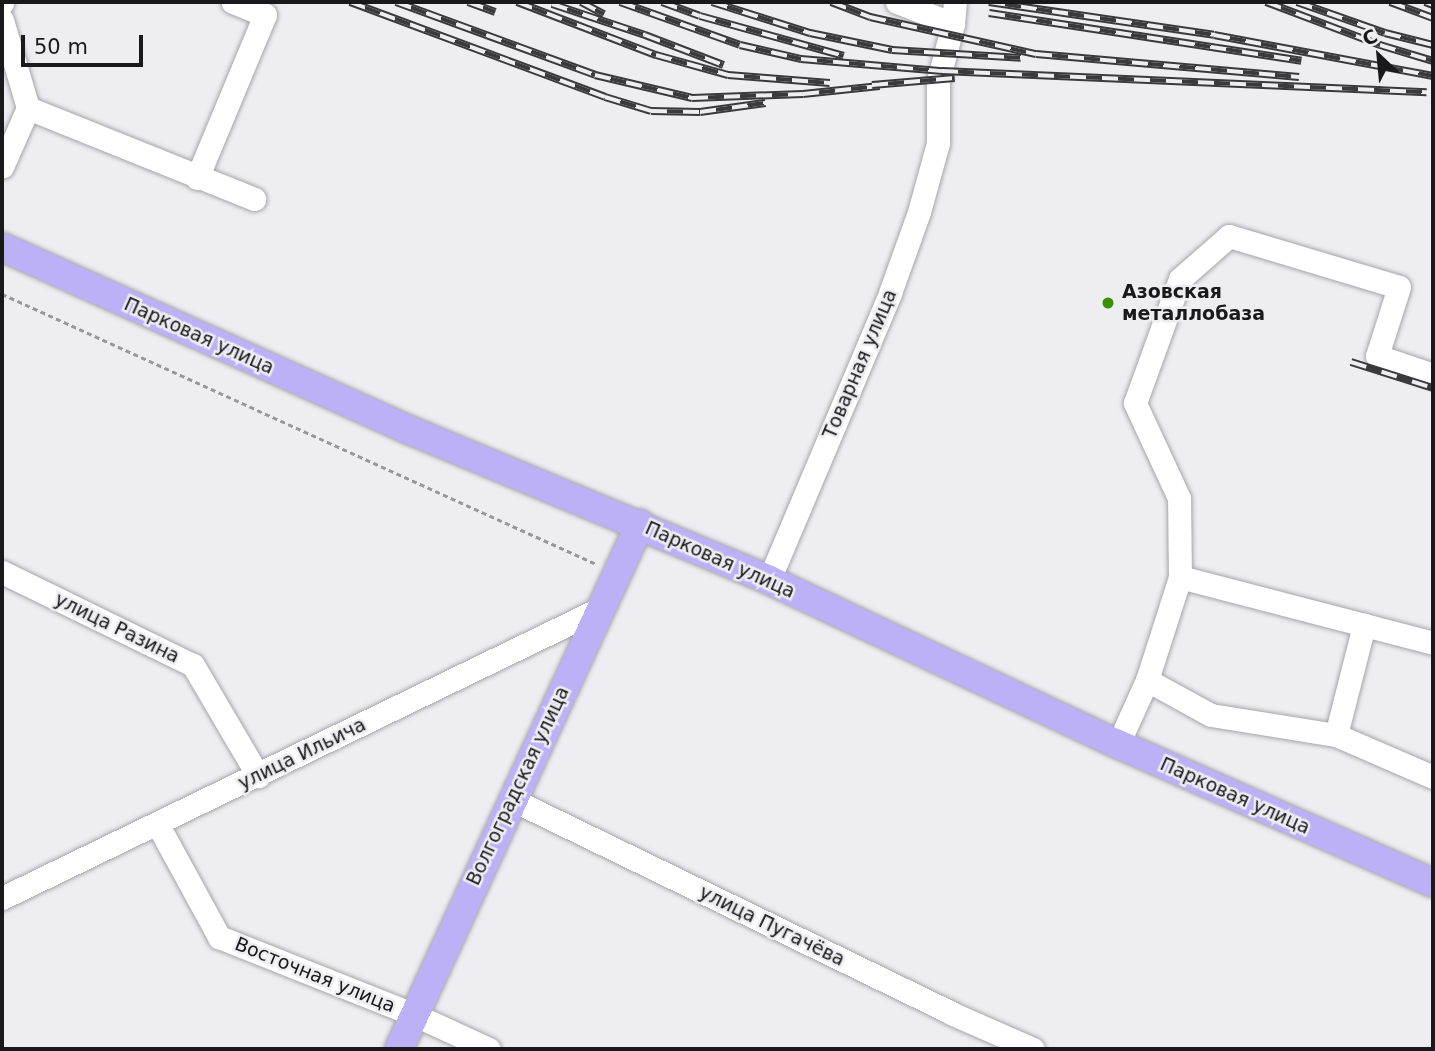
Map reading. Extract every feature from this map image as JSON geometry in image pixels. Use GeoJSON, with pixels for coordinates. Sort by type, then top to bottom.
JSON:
{"type":"FeatureCollection","features":[{"type":"Feature","properties":{"kind":"main road","name":"Парковая улица"},"geometry":{"type":"LineString","coordinates":[[2,247],[407,429],[769,580],[1118,744],[1433,883]]}},
{"type":"Feature","properties":{"kind":"main road","name":"Волгоградская улица"},"geometry":{"type":"LineString","coordinates":[[399,1049],[640,524]]}},
{"type":"Feature","properties":{"kind":"street"},"geometry":{"type":"LineString","coordinates":[[197,178],[265,15],[233,2]]}},
{"type":"Feature","properties":{"kind":"street"},"geometry":{"type":"LineString","coordinates":[[897,2],[954,13]]}},
{"type":"Feature","properties":{"kind":"street","name":"Товарная улица"},"geometry":{"type":"LineString","coordinates":[[769,580],[890,293],[919,212],[938,143],[938,81],[954,13]]}},
{"type":"Feature","properties":{"kind":"street"},"geometry":{"type":"LineString","coordinates":[[2,20],[29,108],[2,167]]}},
{"type":"Feature","properties":{"kind":"street"},"geometry":{"type":"LineString","coordinates":[[29,108],[254,199]]}},
{"type":"Feature","properties":{"kind":"street"},"geometry":{"type":"LineString","coordinates":[[1118,744],[1147,680],[1180,578],[1180,498],[1135,403],[1180,279],[1228,236],[1399,286],[1377,356],[1433,376]]}},
{"type":"Feature","properties":{"kind":"street","name":"улица Разина"},"geometry":{"type":"LineString","coordinates":[[2,572],[193,665],[258,776]]}},
{"type":"Feature","properties":{"kind":"street"},"geometry":{"type":"LineString","coordinates":[[1180,578],[1433,643]]}},
{"type":"Feature","properties":{"kind":"street","name":"улица Ильича"},"geometry":{"type":"LineString","coordinates":[[2,898],[158,825],[601,608]]}},
{"type":"Feature","properties":{"kind":"street"},"geometry":{"type":"LineString","coordinates":[[1336,735],[1364,625]]}},
{"type":"Feature","properties":{"kind":"street"},"geometry":{"type":"LineString","coordinates":[[1147,680],[1211,715],[1336,735],[1433,777]]}},
{"type":"Feature","properties":{"kind":"street","name":"улица Пугачёва"},"geometry":{"type":"LineString","coordinates":[[512,799],[953,1014],[1033,1049]]}},
{"type":"Feature","properties":{"kind":"street","name":"Восточная улица"},"geometry":{"type":"LineString","coordinates":[[158,825],[219,937],[415,1015],[489,1049]]}},
{"type":"Feature","properties":{"kind":"path"},"geometry":{"type":"LineString","coordinates":[[2,294],[618,574]]}},
{"type":"Feature","properties":{"kind":"railway"},"geometry":{"type":"LineString","coordinates":[[350,2],[605,97],[651,111],[700,112],[765,103]]}},
{"type":"Feature","properties":{"kind":"railway"},"geometry":{"type":"LineString","coordinates":[[396,2],[595,75],[692,98],[803,94],[880,86]]}},
{"type":"Feature","properties":{"kind":"railway"},"geometry":{"type":"LineString","coordinates":[[468,2],[495,12]]}},
{"type":"Feature","properties":{"kind":"railway"},"geometry":{"type":"LineString","coordinates":[[517,2],[656,55],[728,75],[830,83]]}},
{"type":"Feature","properties":{"kind":"railway"},"geometry":{"type":"LineString","coordinates":[[581,2],[604,14]]}},
{"type":"Feature","properties":{"kind":"railway"},"geometry":{"type":"LineString","coordinates":[[620,2],[740,45],[801,59],[942,71],[1427,92]]}},
{"type":"Feature","properties":{"kind":"railway"},"geometry":{"type":"LineString","coordinates":[[662,2],[700,16],[844,56]]}},
{"type":"Feature","properties":{"kind":"railway"},"geometry":{"type":"LineString","coordinates":[[712,2],[810,33],[892,50],[1021,58]]}},
{"type":"Feature","properties":{"kind":"railway"},"geometry":{"type":"LineString","coordinates":[[831,2],[870,17],[1036,54],[1299,77]]}},
{"type":"Feature","properties":{"kind":"railway"},"geometry":{"type":"LineString","coordinates":[[989,2],[1214,35],[1433,76]]}},
{"type":"Feature","properties":{"kind":"railway"},"geometry":{"type":"LineString","coordinates":[[1266,2],[1380,45],[1433,61]]}},
{"type":"Feature","properties":{"kind":"railway"},"geometry":{"type":"LineString","coordinates":[[1297,2],[1385,33],[1433,45]]}},
{"type":"Feature","properties":{"kind":"railway"},"geometry":{"type":"LineString","coordinates":[[1390,2],[1433,18]]}},
{"type":"Feature","properties":{"kind":"railway"},"geometry":{"type":"LineString","coordinates":[[1425,2],[1433,5]]}},
{"type":"Feature","properties":{"kind":"railway"},"geometry":{"type":"LineString","coordinates":[[552,4],[723,65]]}},
{"type":"Feature","properties":{"kind":"railway"},"geometry":{"type":"LineString","coordinates":[[989,13],[1301,61]]}},
{"type":"Feature","properties":{"kind":"railway"},"geometry":{"type":"LineString","coordinates":[[872,85],[955,78]]}},
{"type":"Feature","properties":{"kind":"railway"},"geometry":{"type":"LineString","coordinates":[[1351,362],[1433,388]]}},
{"type":"Feature","properties":{"kind":"place","name":"Азовская металлобаза"},"geometry":{"type":"Point","coordinates":[1108,303]}}]}
